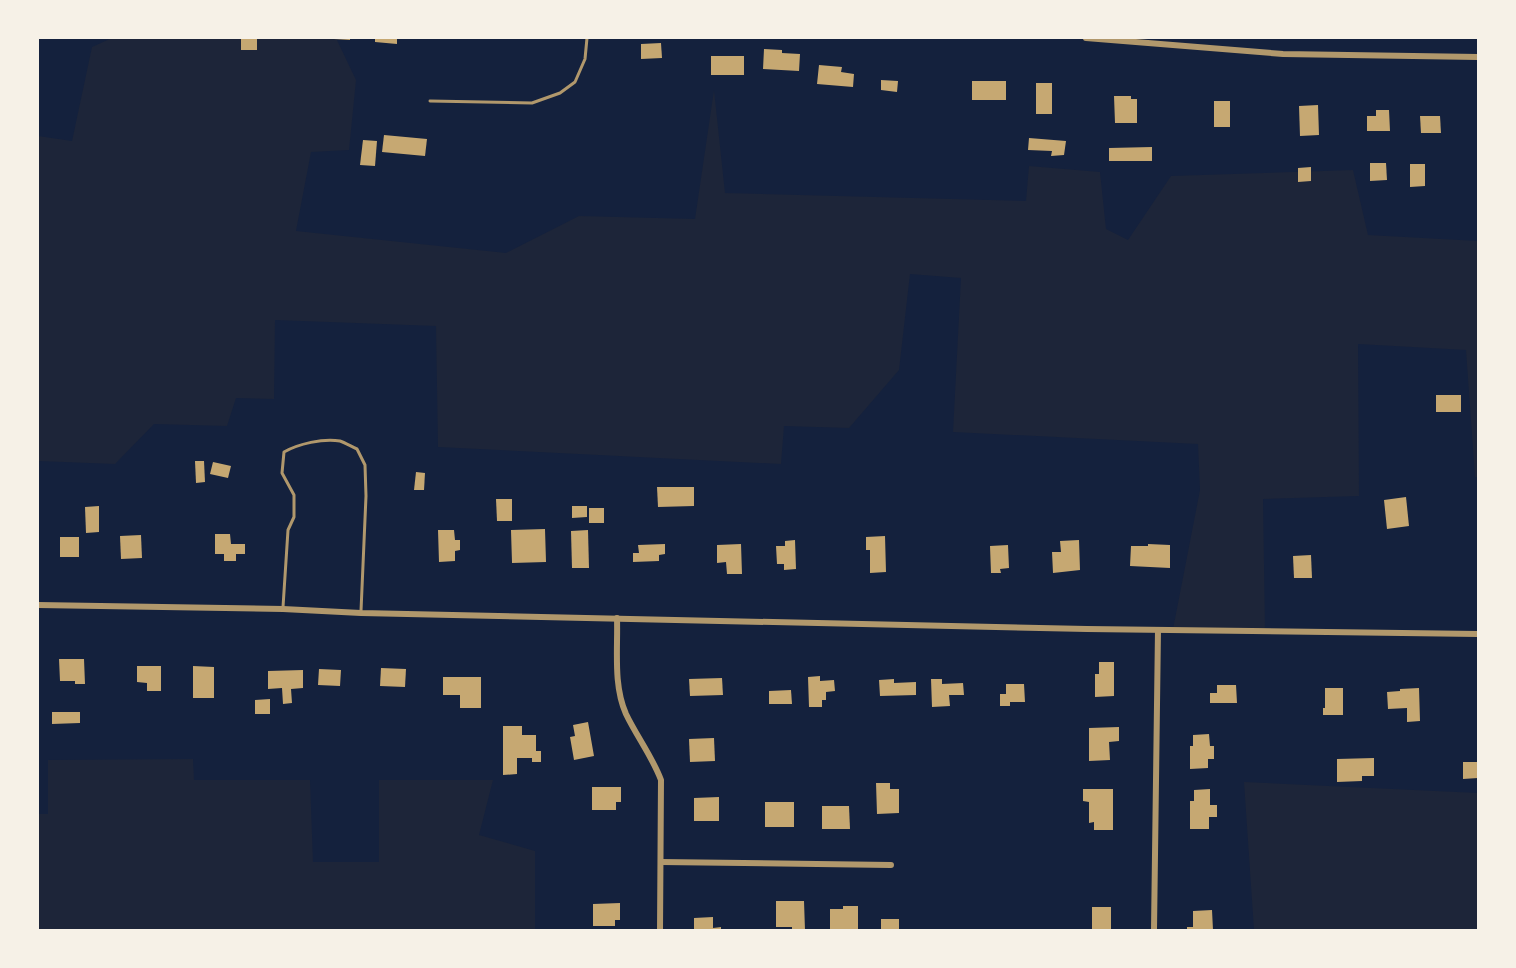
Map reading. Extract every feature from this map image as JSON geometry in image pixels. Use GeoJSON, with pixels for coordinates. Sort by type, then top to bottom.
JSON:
{"type":"FeatureCollection","features":[{"type":"Feature","properties":{"kind":"street"},"geometry":{"type":"LineString","coordinates":[[1086,38],[1174,41],[1283,54],[1479,57]]}},
{"type":"Feature","properties":{"kind":"street"},"geometry":{"type":"LineString","coordinates":[[38,605],[1158,630],[1479,634]]}},
{"type":"Feature","properties":{"kind":"street"},"geometry":{"type":"LineString","coordinates":[[617,618],[618,684],[621,699],[626,713],[654,760],[661,780],[660,930]]}},
{"type":"Feature","properties":{"kind":"street"},"geometry":{"type":"LineString","coordinates":[[1154,930],[1158,630]]}},
{"type":"Feature","properties":{"kind":"street"},"geometry":{"type":"LineString","coordinates":[[661,862],[891,865]]}},
{"type":"Feature","properties":{"kind":"lane"},"geometry":{"type":"LineString","coordinates":[[430,101],[532,103],[560,93],[574,82],[585,58],[586,38]]}},
{"type":"Feature","properties":{"kind":"lane"},"geometry":{"type":"LineString","coordinates":[[283,609],[288,530],[294,517],[294,495],[282,474],[284,452],[310,442],[339,441],[357,449],[364,465],[366,496],[361,613]]}},
{"type":"Feature","properties":{"kind":"shaded area"},"geometry":{"type":"Polygon","coordinates":[[[112,38],[336,38],[356,80],[349,150],[311,152],[296,231],[506,253],[579,216],[695,219],[714,90],[725,193],[1026,201],[1029,166],[1100,172],[1106,229],[1128,240],[1171,176],[1353,170],[1368,235],[1478,241],[1478,477],[1475,477],[1466,350],[1358,344],[1359,496],[1263,499],[1265,630],[1173,629],[1200,490],[1198,444],[953,432],[961,278],[910,274],[899,370],[849,428],[784,426],[781,464],[438,447],[436,326],[275,320],[274,399],[236,398],[227,426],[154,424],[115,464],[38,461],[38,136],[72,141],[92,47],[112,38]]]}},
{"type":"Feature","properties":{"kind":"shaded area"},"geometry":{"type":"Polygon","coordinates":[[[193,759],[194,780],[310,780],[313,862],[379,862],[379,780],[493,780],[479,835],[535,851],[535,930],[38,930],[38,814],[48,814],[48,760],[193,759]]]}},
{"type":"Feature","properties":{"kind":"shaded area"},"geometry":{"type":"Polygon","coordinates":[[[1244,782],[1478,793],[1478,930],[1254,930],[1244,782]]]}},
{"type":"Feature","properties":{"kind":"building"},"geometry":{"type":"Polygon","coordinates":[[[241,38],[257,38],[257,50],[241,50],[241,38]]]}},
{"type":"Feature","properties":{"kind":"building"},"geometry":{"type":"Polygon","coordinates":[[[350,38],[350,40],[334,39],[350,38]]]}},
{"type":"Feature","properties":{"kind":"building"},"geometry":{"type":"Polygon","coordinates":[[[375,38],[397,38],[397,44],[375,42],[375,38]]]}},
{"type":"Feature","properties":{"kind":"building"},"geometry":{"type":"Polygon","coordinates":[[[661,43],[662,58],[641,59],[641,44],[661,43]]]}},
{"type":"Feature","properties":{"kind":"building"},"geometry":{"type":"Polygon","coordinates":[[[764,49],[800,54],[799,71],[763,69],[764,49]]]}},
{"type":"Feature","properties":{"kind":"building"},"geometry":{"type":"Polygon","coordinates":[[[711,56],[744,56],[744,75],[711,75],[711,56]]]}},
{"type":"Feature","properties":{"kind":"building"},"geometry":{"type":"Polygon","coordinates":[[[819,65],[842,67],[841,72],[854,74],[853,87],[817,84],[819,65]]]}},
{"type":"Feature","properties":{"kind":"building"},"geometry":{"type":"Polygon","coordinates":[[[881,80],[898,81],[897,92],[881,90],[881,80]]]}},
{"type":"Feature","properties":{"kind":"building"},"geometry":{"type":"Polygon","coordinates":[[[972,81],[1006,81],[1006,100],[972,100],[972,81]]]}},
{"type":"Feature","properties":{"kind":"building"},"geometry":{"type":"Polygon","coordinates":[[[1036,83],[1052,83],[1052,114],[1036,114],[1036,83]]]}},
{"type":"Feature","properties":{"kind":"building"},"geometry":{"type":"Polygon","coordinates":[[[1114,96],[1131,96],[1131,99],[1137,99],[1137,123],[1115,123],[1114,96]]]}},
{"type":"Feature","properties":{"kind":"building"},"geometry":{"type":"Polygon","coordinates":[[[1214,101],[1230,101],[1230,127],[1214,127],[1214,101]]]}},
{"type":"Feature","properties":{"kind":"building"},"geometry":{"type":"Polygon","coordinates":[[[1318,105],[1319,135],[1300,136],[1299,106],[1318,105]]]}},
{"type":"Feature","properties":{"kind":"building"},"geometry":{"type":"Polygon","coordinates":[[[1376,110],[1389,110],[1390,131],[1367,131],[1367,116],[1376,116],[1376,110]]]}},
{"type":"Feature","properties":{"kind":"building"},"geometry":{"type":"Polygon","coordinates":[[[1420,116],[1440,116],[1441,133],[1421,133],[1420,116]]]}},
{"type":"Feature","properties":{"kind":"building"},"geometry":{"type":"Polygon","coordinates":[[[384,135],[427,139],[425,156],[382,152],[384,135]]]}},
{"type":"Feature","properties":{"kind":"building"},"geometry":{"type":"Polygon","coordinates":[[[1029,138],[1066,141],[1064,155],[1051,156],[1052,151],[1028,150],[1029,138]]]}},
{"type":"Feature","properties":{"kind":"building"},"geometry":{"type":"Polygon","coordinates":[[[363,140],[377,141],[375,166],[360,165],[363,140]]]}},
{"type":"Feature","properties":{"kind":"building"},"geometry":{"type":"Polygon","coordinates":[[[1152,147],[1152,161],[1109,161],[1109,148],[1152,147]]]}},
{"type":"Feature","properties":{"kind":"building"},"geometry":{"type":"Polygon","coordinates":[[[1370,163],[1386,163],[1387,180],[1370,181],[1370,163]]]}},
{"type":"Feature","properties":{"kind":"building"},"geometry":{"type":"Polygon","coordinates":[[[1410,164],[1425,164],[1425,186],[1410,187],[1410,164]]]}},
{"type":"Feature","properties":{"kind":"building"},"geometry":{"type":"Polygon","coordinates":[[[1311,167],[1311,181],[1298,182],[1298,168],[1311,167]]]}},
{"type":"Feature","properties":{"kind":"building"},"geometry":{"type":"Polygon","coordinates":[[[1436,395],[1461,395],[1461,412],[1436,412],[1436,395]]]}},
{"type":"Feature","properties":{"kind":"building"},"geometry":{"type":"Polygon","coordinates":[[[195,461],[204,461],[205,482],[196,483],[195,461]]]}},
{"type":"Feature","properties":{"kind":"building"},"geometry":{"type":"Polygon","coordinates":[[[213,462],[231,466],[228,478],[210,474],[213,462]]]}},
{"type":"Feature","properties":{"kind":"building"},"geometry":{"type":"Polygon","coordinates":[[[416,472],[425,473],[424,490],[414,490],[416,472]]]}},
{"type":"Feature","properties":{"kind":"building"},"geometry":{"type":"Polygon","coordinates":[[[657,487],[694,487],[694,506],[658,507],[657,487]]]}},
{"type":"Feature","properties":{"kind":"building"},"geometry":{"type":"Polygon","coordinates":[[[1406,497],[1409,526],[1387,529],[1384,500],[1406,497]]]}},
{"type":"Feature","properties":{"kind":"building"},"geometry":{"type":"Polygon","coordinates":[[[496,499],[512,499],[512,521],[497,521],[496,499]]]}},
{"type":"Feature","properties":{"kind":"building"},"geometry":{"type":"Polygon","coordinates":[[[99,506],[99,532],[86,533],[85,507],[99,506]]]}},
{"type":"Feature","properties":{"kind":"building"},"geometry":{"type":"Polygon","coordinates":[[[572,506],[587,506],[587,517],[572,518],[572,506]]]}},
{"type":"Feature","properties":{"kind":"building"},"geometry":{"type":"Polygon","coordinates":[[[589,508],[604,508],[604,523],[589,523],[589,508]]]}},
{"type":"Feature","properties":{"kind":"building"},"geometry":{"type":"Polygon","coordinates":[[[545,529],[546,562],[512,563],[511,530],[545,529]]]}},
{"type":"Feature","properties":{"kind":"building"},"geometry":{"type":"Polygon","coordinates":[[[438,530],[454,530],[455,540],[460,540],[460,550],[455,551],[455,561],[439,562],[438,530]]]}},
{"type":"Feature","properties":{"kind":"building"},"geometry":{"type":"Polygon","coordinates":[[[588,530],[589,568],[572,568],[571,531],[588,530]]]}},
{"type":"Feature","properties":{"kind":"building"},"geometry":{"type":"Polygon","coordinates":[[[215,534],[230,534],[231,544],[245,544],[245,554],[236,554],[236,561],[224,561],[224,554],[215,554],[215,534]]]}},
{"type":"Feature","properties":{"kind":"building"},"geometry":{"type":"Polygon","coordinates":[[[141,535],[142,558],[121,559],[120,536],[141,535]]]}},
{"type":"Feature","properties":{"kind":"building"},"geometry":{"type":"Polygon","coordinates":[[[885,536],[886,572],[870,573],[870,550],[866,550],[866,537],[885,536]]]}},
{"type":"Feature","properties":{"kind":"building"},"geometry":{"type":"Polygon","coordinates":[[[60,537],[79,537],[79,557],[60,557],[60,537]]]}},
{"type":"Feature","properties":{"kind":"building"},"geometry":{"type":"Polygon","coordinates":[[[795,540],[796,569],[784,570],[784,564],[777,564],[776,546],[785,546],[785,541],[795,540]]]}},
{"type":"Feature","properties":{"kind":"building"},"geometry":{"type":"Polygon","coordinates":[[[1079,540],[1080,570],[1053,573],[1052,552],[1061,552],[1060,541],[1079,540]]]}},
{"type":"Feature","properties":{"kind":"building"},"geometry":{"type":"Polygon","coordinates":[[[665,544],[665,554],[659,555],[659,561],[633,562],[633,553],[639,553],[638,545],[665,544]]]}},
{"type":"Feature","properties":{"kind":"building"},"geometry":{"type":"Polygon","coordinates":[[[741,544],[742,574],[727,574],[726,562],[717,563],[717,545],[741,544]]]}},
{"type":"Feature","properties":{"kind":"building"},"geometry":{"type":"Polygon","coordinates":[[[1148,544],[1170,545],[1170,568],[1130,566],[1131,546],[1148,546],[1148,544]]]}},
{"type":"Feature","properties":{"kind":"building"},"geometry":{"type":"Polygon","coordinates":[[[1008,545],[1009,568],[1000,569],[1001,573],[991,573],[990,546],[1008,545]]]}},
{"type":"Feature","properties":{"kind":"building"},"geometry":{"type":"Polygon","coordinates":[[[1311,555],[1312,578],[1294,578],[1293,556],[1311,555]]]}},
{"type":"Feature","properties":{"kind":"building"},"geometry":{"type":"Polygon","coordinates":[[[59,659],[84,659],[85,684],[60,681],[59,659]]]}},
{"type":"Feature","properties":{"kind":"building"},"geometry":{"type":"Polygon","coordinates":[[[1099,662],[1114,662],[1114,696],[1095,697],[1095,674],[1099,674],[1099,662]]]}},
{"type":"Feature","properties":{"kind":"building"},"geometry":{"type":"Polygon","coordinates":[[[137,666],[161,666],[161,691],[147,691],[147,683],[137,682],[137,666]]]}},
{"type":"Feature","properties":{"kind":"building"},"geometry":{"type":"Polygon","coordinates":[[[193,666],[214,667],[214,698],[193,698],[193,666]]]}},
{"type":"Feature","properties":{"kind":"building"},"geometry":{"type":"Polygon","coordinates":[[[381,668],[406,669],[405,687],[380,686],[381,668]]]}},
{"type":"Feature","properties":{"kind":"building"},"geometry":{"type":"Polygon","coordinates":[[[319,669],[341,670],[340,686],[318,685],[319,669]]]}},
{"type":"Feature","properties":{"kind":"building"},"geometry":{"type":"Polygon","coordinates":[[[303,670],[303,688],[291,689],[292,703],[283,704],[282,688],[268,689],[268,671],[303,670]]]}},
{"type":"Feature","properties":{"kind":"building"},"geometry":{"type":"Polygon","coordinates":[[[820,676],[820,681],[834,680],[835,691],[826,692],[826,700],[822,700],[822,707],[809,707],[808,677],[820,676]]]}},
{"type":"Feature","properties":{"kind":"building"},"geometry":{"type":"Polygon","coordinates":[[[443,677],[481,677],[481,708],[460,708],[460,695],[443,695],[443,677]]]}},
{"type":"Feature","properties":{"kind":"building"},"geometry":{"type":"Polygon","coordinates":[[[722,678],[723,695],[690,696],[689,679],[722,678]]]}},
{"type":"Feature","properties":{"kind":"building"},"geometry":{"type":"Polygon","coordinates":[[[894,679],[894,683],[916,682],[916,695],[880,696],[879,680],[894,679]]]}},
{"type":"Feature","properties":{"kind":"building"},"geometry":{"type":"Polygon","coordinates":[[[931,679],[942,679],[942,684],[963,683],[964,695],[949,695],[950,706],[932,707],[931,679]]]}},
{"type":"Feature","properties":{"kind":"building"},"geometry":{"type":"Polygon","coordinates":[[[1006,684],[1024,684],[1025,702],[1010,702],[1010,706],[1000,706],[1000,694],[1006,694],[1006,684]]]}},
{"type":"Feature","properties":{"kind":"building"},"geometry":{"type":"Polygon","coordinates":[[[1217,685],[1236,685],[1237,703],[1210,703],[1210,693],[1217,693],[1217,685]]]}},
{"type":"Feature","properties":{"kind":"building"},"geometry":{"type":"Polygon","coordinates":[[[1325,688],[1343,688],[1343,715],[1323,715],[1325,688]]]}},
{"type":"Feature","properties":{"kind":"building"},"geometry":{"type":"Polygon","coordinates":[[[1419,688],[1420,721],[1407,722],[1407,708],[1388,709],[1387,692],[1419,688]]]}},
{"type":"Feature","properties":{"kind":"building"},"geometry":{"type":"Polygon","coordinates":[[[791,690],[792,704],[769,704],[769,691],[791,690]]]}},
{"type":"Feature","properties":{"kind":"building"},"geometry":{"type":"Polygon","coordinates":[[[270,699],[270,714],[255,714],[255,700],[270,699]]]}},
{"type":"Feature","properties":{"kind":"building"},"geometry":{"type":"Polygon","coordinates":[[[52,712],[80,712],[80,723],[52,724],[52,712]]]}},
{"type":"Feature","properties":{"kind":"building"},"geometry":{"type":"Polygon","coordinates":[[[588,722],[594,756],[574,760],[570,737],[575,736],[573,725],[588,722]]]}},
{"type":"Feature","properties":{"kind":"building"},"geometry":{"type":"Polygon","coordinates":[[[503,726],[522,726],[522,735],[536,735],[536,751],[541,751],[541,762],[532,762],[532,758],[517,758],[517,774],[503,775],[503,726]]]}},
{"type":"Feature","properties":{"kind":"building"},"geometry":{"type":"Polygon","coordinates":[[[1119,727],[1119,741],[1109,742],[1110,760],[1089,761],[1089,728],[1119,727]]]}},
{"type":"Feature","properties":{"kind":"building"},"geometry":{"type":"Polygon","coordinates":[[[1209,734],[1210,746],[1214,746],[1214,759],[1208,759],[1208,768],[1190,769],[1190,746],[1193,746],[1193,735],[1209,734]]]}},
{"type":"Feature","properties":{"kind":"building"},"geometry":{"type":"Polygon","coordinates":[[[714,738],[715,761],[690,762],[689,739],[714,738]]]}},
{"type":"Feature","properties":{"kind":"building"},"geometry":{"type":"Polygon","coordinates":[[[1374,758],[1374,776],[1362,776],[1362,781],[1337,782],[1337,759],[1374,758]]]}},
{"type":"Feature","properties":{"kind":"building"},"geometry":{"type":"Polygon","coordinates":[[[1463,762],[1478,762],[1478,778],[1463,779],[1463,762]]]}},
{"type":"Feature","properties":{"kind":"building"},"geometry":{"type":"Polygon","coordinates":[[[876,783],[890,783],[890,789],[899,789],[899,813],[877,814],[876,783]]]}},
{"type":"Feature","properties":{"kind":"building"},"geometry":{"type":"Polygon","coordinates":[[[592,787],[621,787],[621,802],[616,802],[616,810],[592,810],[592,787]]]}},
{"type":"Feature","properties":{"kind":"building"},"geometry":{"type":"Polygon","coordinates":[[[1083,789],[1113,789],[1113,830],[1094,830],[1094,822],[1089,823],[1089,802],[1083,801],[1083,789]]]}},
{"type":"Feature","properties":{"kind":"building"},"geometry":{"type":"Polygon","coordinates":[[[1210,789],[1210,805],[1217,805],[1217,817],[1209,817],[1209,829],[1190,829],[1190,801],[1194,801],[1194,790],[1210,789]]]}},
{"type":"Feature","properties":{"kind":"building"},"geometry":{"type":"Polygon","coordinates":[[[719,797],[719,821],[694,821],[694,798],[719,797]]]}},
{"type":"Feature","properties":{"kind":"building"},"geometry":{"type":"Polygon","coordinates":[[[765,802],[794,802],[794,827],[765,827],[765,802]]]}},
{"type":"Feature","properties":{"kind":"building"},"geometry":{"type":"Polygon","coordinates":[[[822,806],[849,806],[850,829],[822,829],[822,806]]]}},
{"type":"Feature","properties":{"kind":"building"},"geometry":{"type":"Polygon","coordinates":[[[776,901],[804,901],[805,930],[776,927],[776,901]]]}},
{"type":"Feature","properties":{"kind":"building"},"geometry":{"type":"Polygon","coordinates":[[[620,903],[620,920],[615,920],[615,926],[593,926],[593,904],[620,903]]]}},
{"type":"Feature","properties":{"kind":"building"},"geometry":{"type":"Polygon","coordinates":[[[843,906],[858,906],[858,930],[830,930],[830,909],[843,909],[843,906]]]}},
{"type":"Feature","properties":{"kind":"building"},"geometry":{"type":"Polygon","coordinates":[[[1092,907],[1111,907],[1111,930],[1092,930],[1092,907]]]}},
{"type":"Feature","properties":{"kind":"building"},"geometry":{"type":"Polygon","coordinates":[[[1212,910],[1213,930],[1187,930],[1187,927],[1193,927],[1193,911],[1212,910]]]}},
{"type":"Feature","properties":{"kind":"building"},"geometry":{"type":"Polygon","coordinates":[[[713,917],[713,928],[721,927],[721,930],[694,930],[694,918],[713,917]]]}},
{"type":"Feature","properties":{"kind":"building"},"geometry":{"type":"Polygon","coordinates":[[[881,919],[899,919],[899,930],[881,930],[881,919]]]}}]}
